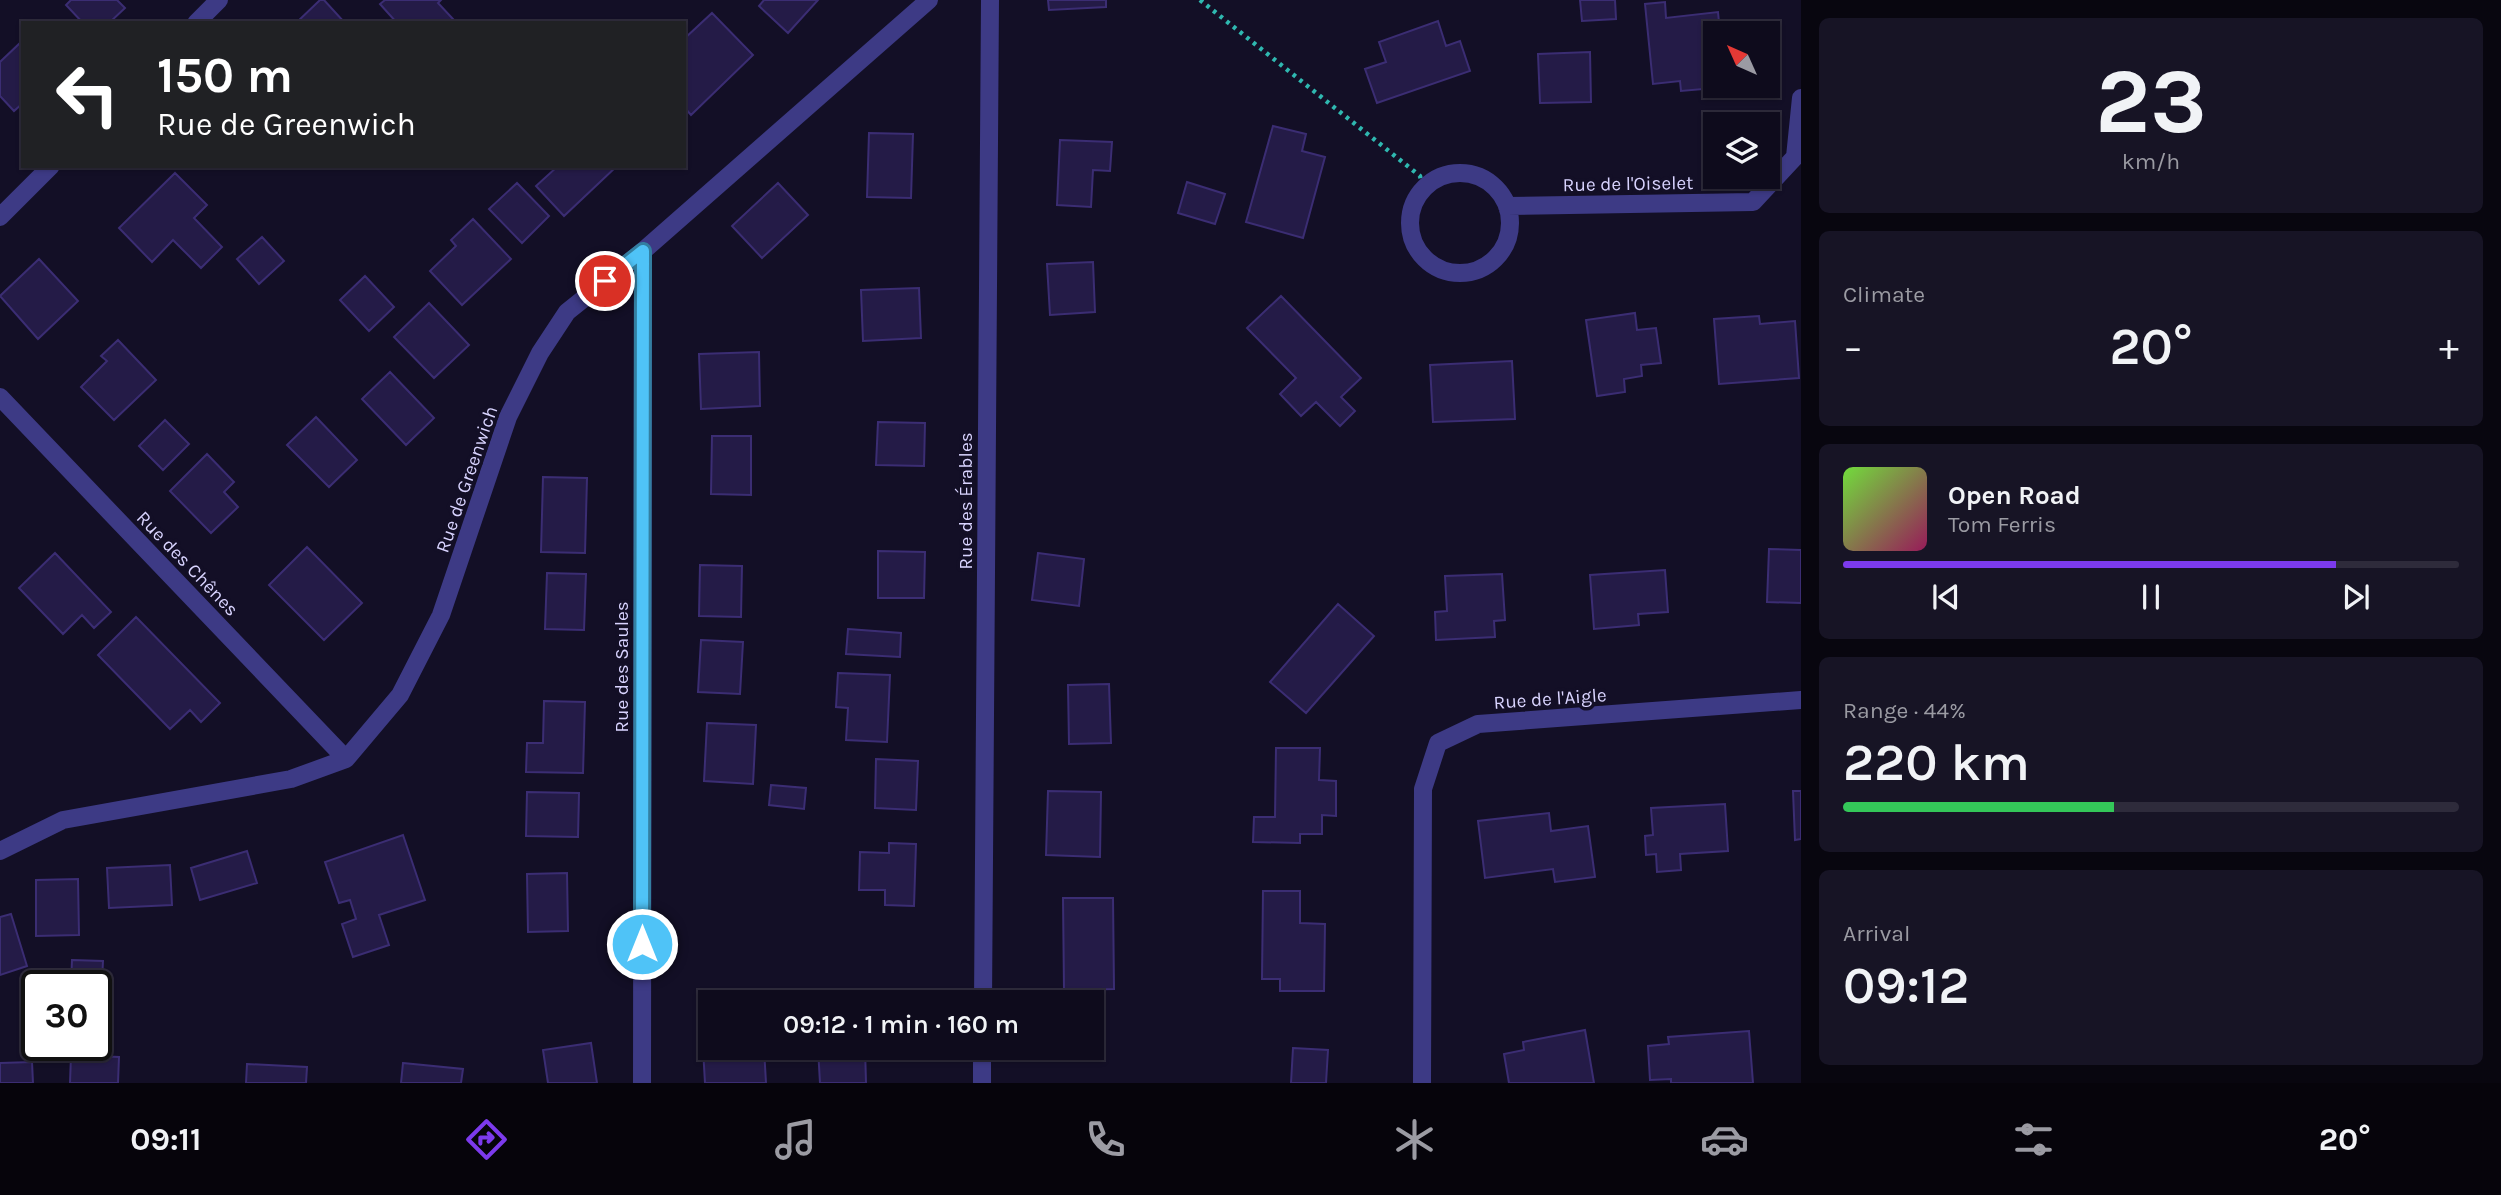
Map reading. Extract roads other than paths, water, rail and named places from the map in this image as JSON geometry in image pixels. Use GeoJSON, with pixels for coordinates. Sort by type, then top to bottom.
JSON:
{"type":"FeatureCollection","features":[{"type":"Feature","properties":{"kind":"street"},"geometry":{"type":"LineString","coordinates":[[198,21],[219,0]]}},
{"type":"Feature","properties":{"kind":"street","name":"Rue de Greenwich"},"geometry":{"type":"LineString","coordinates":[[0,851],[63,820],[291,779],[346,759],[400,695],[441,615],[508,417],[540,353],[566,312],[643,251],[929,0]]}},
{"type":"Feature","properties":{"kind":"street","name":"Rue des Érables"},"geometry":{"type":"LineString","coordinates":[[983,990],[990,0]]}},
{"type":"Feature","properties":{"kind":"street","name":"Rue de l'Oiselet"},"geometry":{"type":"LineString","coordinates":[[1507,206],[1754,202],[1795,157],[1801,98]]}},
{"type":"Feature","properties":{"kind":"street"},"geometry":{"type":"LineString","coordinates":[[0,217],[49,168]]}},
{"type":"Feature","properties":{"kind":"street"},"geometry":{"type":"LineString","coordinates":[[1453,173],[1470,174],[1486,180],[1499,191],[1507,206],[1510,222],[1508,238],[1501,253],[1490,264],[1475,272],[1459,274],[1443,271],[1429,263],[1418,251],[1411,237],[1409,220],[1414,203],[1423,189],[1437,178],[1453,173]]}},
{"type":"Feature","properties":{"kind":"street","name":"Rue des Saules"},"geometry":{"type":"LineString","coordinates":[[642,1083],[643,251]]}},
{"type":"Feature","properties":{"kind":"street","name":"Rue des Chênes"},"geometry":{"type":"LineString","coordinates":[[0,397],[346,759]]}},
{"type":"Feature","properties":{"kind":"street","name":"Rue de l'Aigle"},"geometry":{"type":"LineString","coordinates":[[1422,1083],[1423,789],[1438,743],[1478,724],[1801,700]]}},
{"type":"Feature","properties":{"kind":"street"},"geometry":{"type":"LineString","coordinates":[[982,1060],[982,1083]]}}]}
